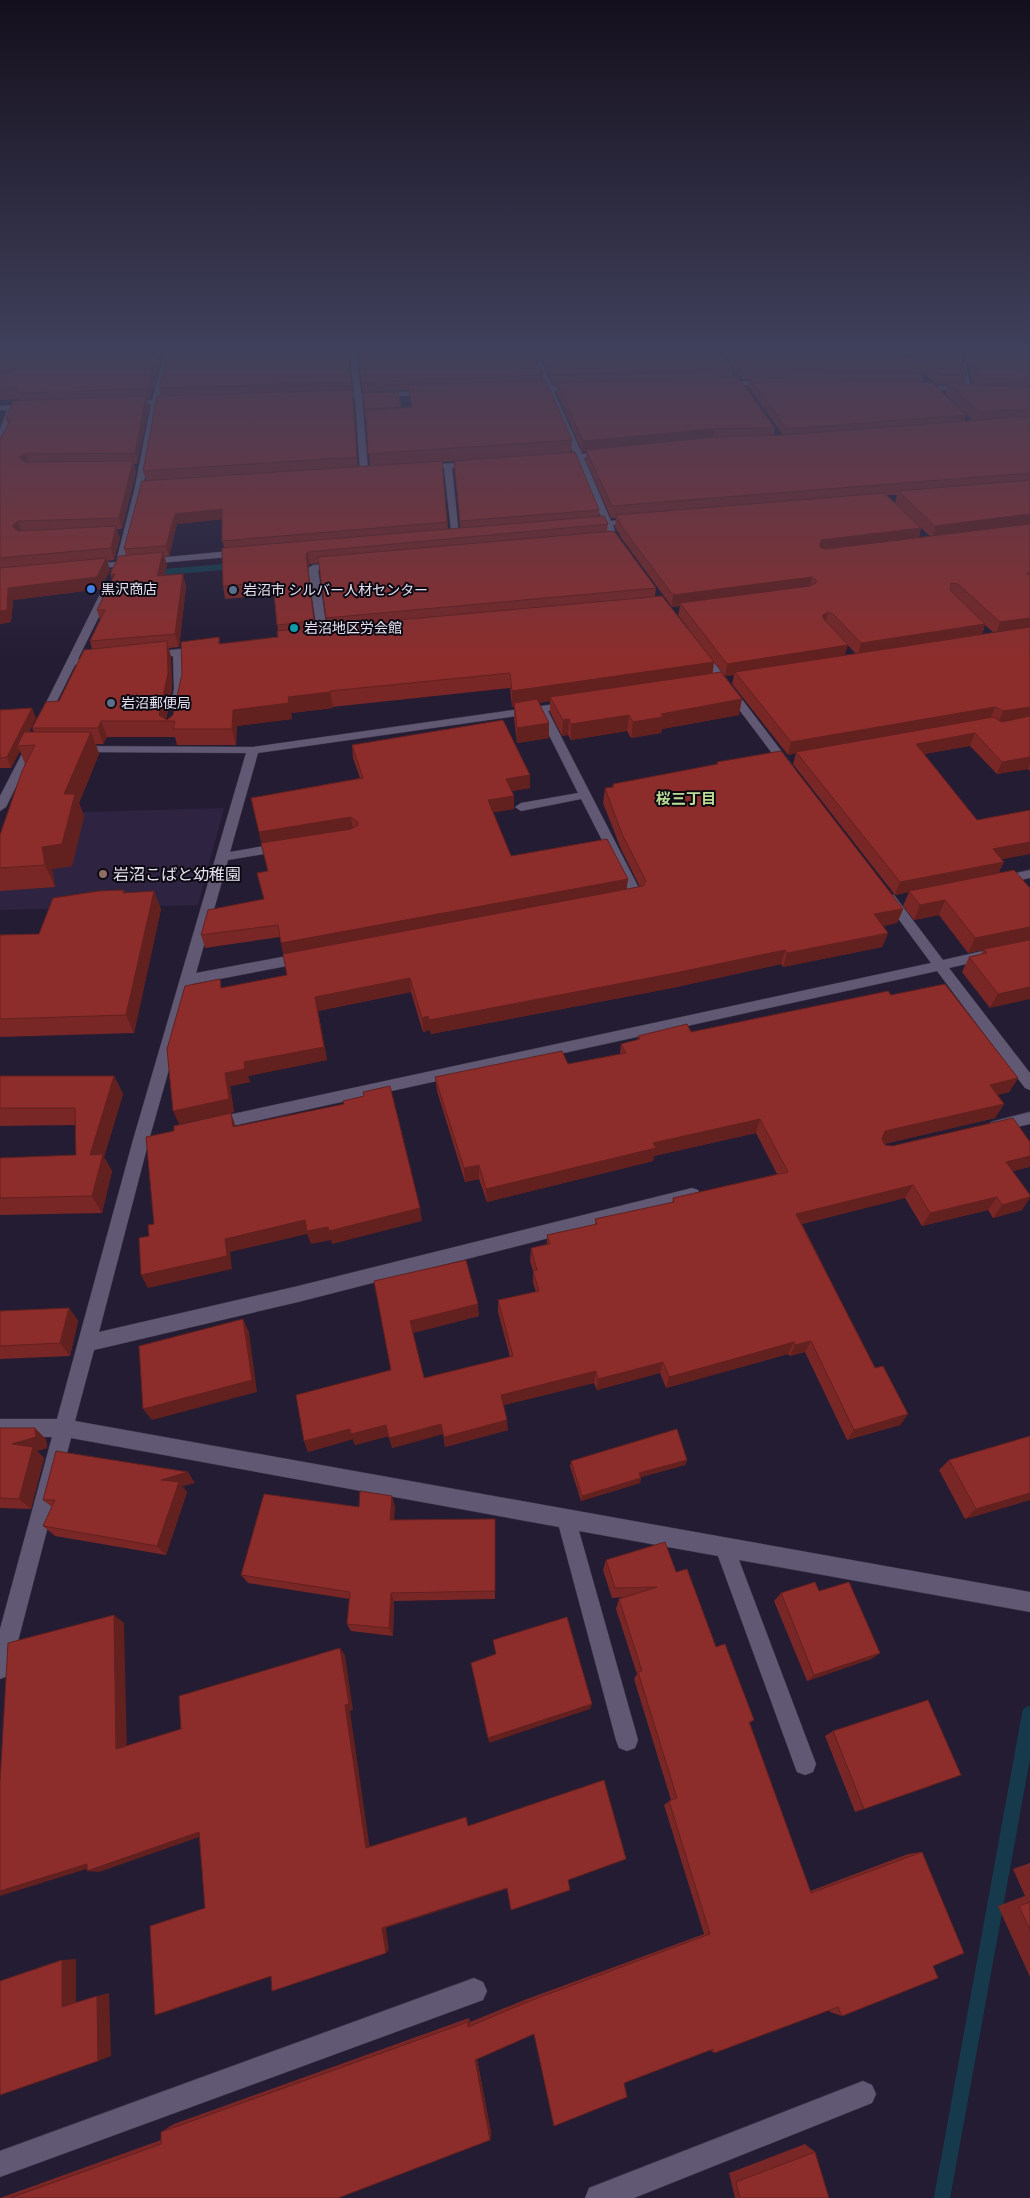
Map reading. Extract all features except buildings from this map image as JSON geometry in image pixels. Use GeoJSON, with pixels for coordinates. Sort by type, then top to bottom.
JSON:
{"type":"FeatureCollection","features":[{"type":"Feature","properties":{"kind":"street"},"geometry":{"type":"LineString","coordinates":[[0,807],[35,749],[72,662],[120,563],[123,533],[139,487],[145,455]]}},
{"type":"Feature","properties":{"kind":"street"},"geometry":{"type":"LineString","coordinates":[[363,455],[364,471]]}},
{"type":"Feature","properties":{"kind":"street"},"geometry":{"type":"LineString","coordinates":[[548,459],[602,455]]}},
{"type":"Feature","properties":{"kind":"street"},"geometry":{"type":"LineString","coordinates":[[578,457],[607,524],[616,540],[606,541]]}},
{"type":"Feature","properties":{"kind":"street"},"geometry":{"type":"LineString","coordinates":[[411,468],[478,464]]}},
{"type":"Feature","properties":{"kind":"street"},"geometry":{"type":"LineString","coordinates":[[446,537],[460,536],[448,466]]}},
{"type":"Feature","properties":{"kind":"street"},"geometry":{"type":"LineString","coordinates":[[134,468],[143,468]]}},
{"type":"Feature","properties":{"kind":"street"},"geometry":{"type":"LineString","coordinates":[[355,472],[374,470]]}},
{"type":"Feature","properties":{"kind":"street"},"geometry":{"type":"LineString","coordinates":[[139,487],[149,487]]}},
{"type":"Feature","properties":{"kind":"street"},"geometry":{"type":"LineString","coordinates":[[578,526],[647,520]]}},
{"type":"Feature","properties":{"kind":"street"},"geometry":{"type":"LineString","coordinates":[[78,568],[251,552]]}},
{"type":"Feature","properties":{"kind":"street"},"geometry":{"type":"LineString","coordinates":[[323,638],[313,568],[352,564]]}},
{"type":"Feature","properties":{"kind":"street"},"geometry":{"type":"LineString","coordinates":[[693,643],[788,760],[793,774]]}},
{"type":"Feature","properties":{"kind":"street"},"geometry":{"type":"LineString","coordinates":[[139,656],[207,649]]}},
{"type":"Feature","properties":{"kind":"street"},"geometry":{"type":"LineString","coordinates":[[172,723],[179,689],[178,652]]}},
{"type":"Feature","properties":{"kind":"street"},"geometry":{"type":"LineString","coordinates":[[72,662],[110,658]]}},
{"type":"Feature","properties":{"kind":"street"},"geometry":{"type":"LineString","coordinates":[[69,749],[253,750],[579,704]]}},
{"type":"Feature","properties":{"kind":"street"},"geometry":{"type":"LineString","coordinates":[[541,709],[585,795],[605,844],[637,896],[609,901]]}},
{"type":"Feature","properties":{"kind":"street"},"geometry":{"type":"LineString","coordinates":[[0,1668],[141,1140],[253,750]]}},
{"type":"Feature","properties":{"kind":"street"},"geometry":{"type":"LineString","coordinates":[[521,807],[585,795]]}},
{"type":"Feature","properties":{"kind":"street"},"geometry":{"type":"LineString","coordinates":[[222,857],[297,845]]}},
{"type":"Feature","properties":{"kind":"street"},"geometry":{"type":"LineString","coordinates":[[984,884],[1030,874]]}},
{"type":"Feature","properties":{"kind":"street"},"geometry":{"type":"LineString","coordinates":[[880,887],[1030,1084]]}},
{"type":"Feature","properties":{"kind":"street"},"geometry":{"type":"LineString","coordinates":[[891,902],[910,898]]}},
{"type":"Feature","properties":{"kind":"street"},"geometry":{"type":"LineString","coordinates":[[200,1127],[1003,952]]}},
{"type":"Feature","properties":{"kind":"street"},"geometry":{"type":"LineString","coordinates":[[186,980],[312,956]]}},
{"type":"Feature","properties":{"kind":"street"},"geometry":{"type":"LineString","coordinates":[[982,1130],[1030,1118]]}},
{"type":"Feature","properties":{"kind":"street"},"geometry":{"type":"LineString","coordinates":[[141,1140],[161,1136]]}},
{"type":"Feature","properties":{"kind":"street"},"geometry":{"type":"LineString","coordinates":[[87,1344],[298,1294],[707,1192]]}},
{"type":"Feature","properties":{"kind":"street"},"geometry":{"type":"LineString","coordinates":[[0,1428],[65,1428],[1030,1602]]}},
{"type":"Feature","properties":{"kind":"street"},"geometry":{"type":"LineString","coordinates":[[566,1518],[627,1740]]}},
{"type":"Feature","properties":{"kind":"street"},"geometry":{"type":"LineString","coordinates":[[726,1548],[805,1764]]}},
{"type":"Feature","properties":{"kind":"street"},"geometry":{"type":"LineString","coordinates":[[0,2164],[474,1991]]}},
{"type":"Feature","properties":{"kind":"street"},"geometry":{"type":"LineString","coordinates":[[599,2198],[863,2094]]}},
{"type":"Feature","properties":{"kind":"shaded area","name":"岩沼こばと幼稚園"},"geometry":{"type":"Polygon","coordinates":[[[224,808],[198,905],[0,910],[0,843],[15,814],[224,808]]]}},
{"type":"Feature","properties":{"kind":"waterway"},"geometry":{"type":"LineString","coordinates":[[152,573],[235,566]]}},
{"type":"Feature","properties":{"kind":"waterway"},"geometry":{"type":"LineString","coordinates":[[942,2198],[1030,1714]]}},
{"type":"Feature","properties":{"kind":"place","name":"黒沢商店"},"geometry":{"type":"Point","coordinates":[91,589]}},
{"type":"Feature","properties":{"kind":"place","name":"岩沼市 シルバー人材センター"},"geometry":{"type":"Point","coordinates":[233,590]}},
{"type":"Feature","properties":{"kind":"place","name":"岩沼地区労会館"},"geometry":{"type":"Point","coordinates":[294,628]}},
{"type":"Feature","properties":{"kind":"place","name":"岩沼郵便局"},"geometry":{"type":"Point","coordinates":[111,703]}},
{"type":"Feature","properties":{"kind":"place","name":"岩沼こばと幼稚園"},"geometry":{"type":"Point","coordinates":[103,874]}},
{"type":"Feature","properties":{"kind":"district","name":"桜三丁目"},"geometry":{"type":"Point","coordinates":[686,799]}}]}
